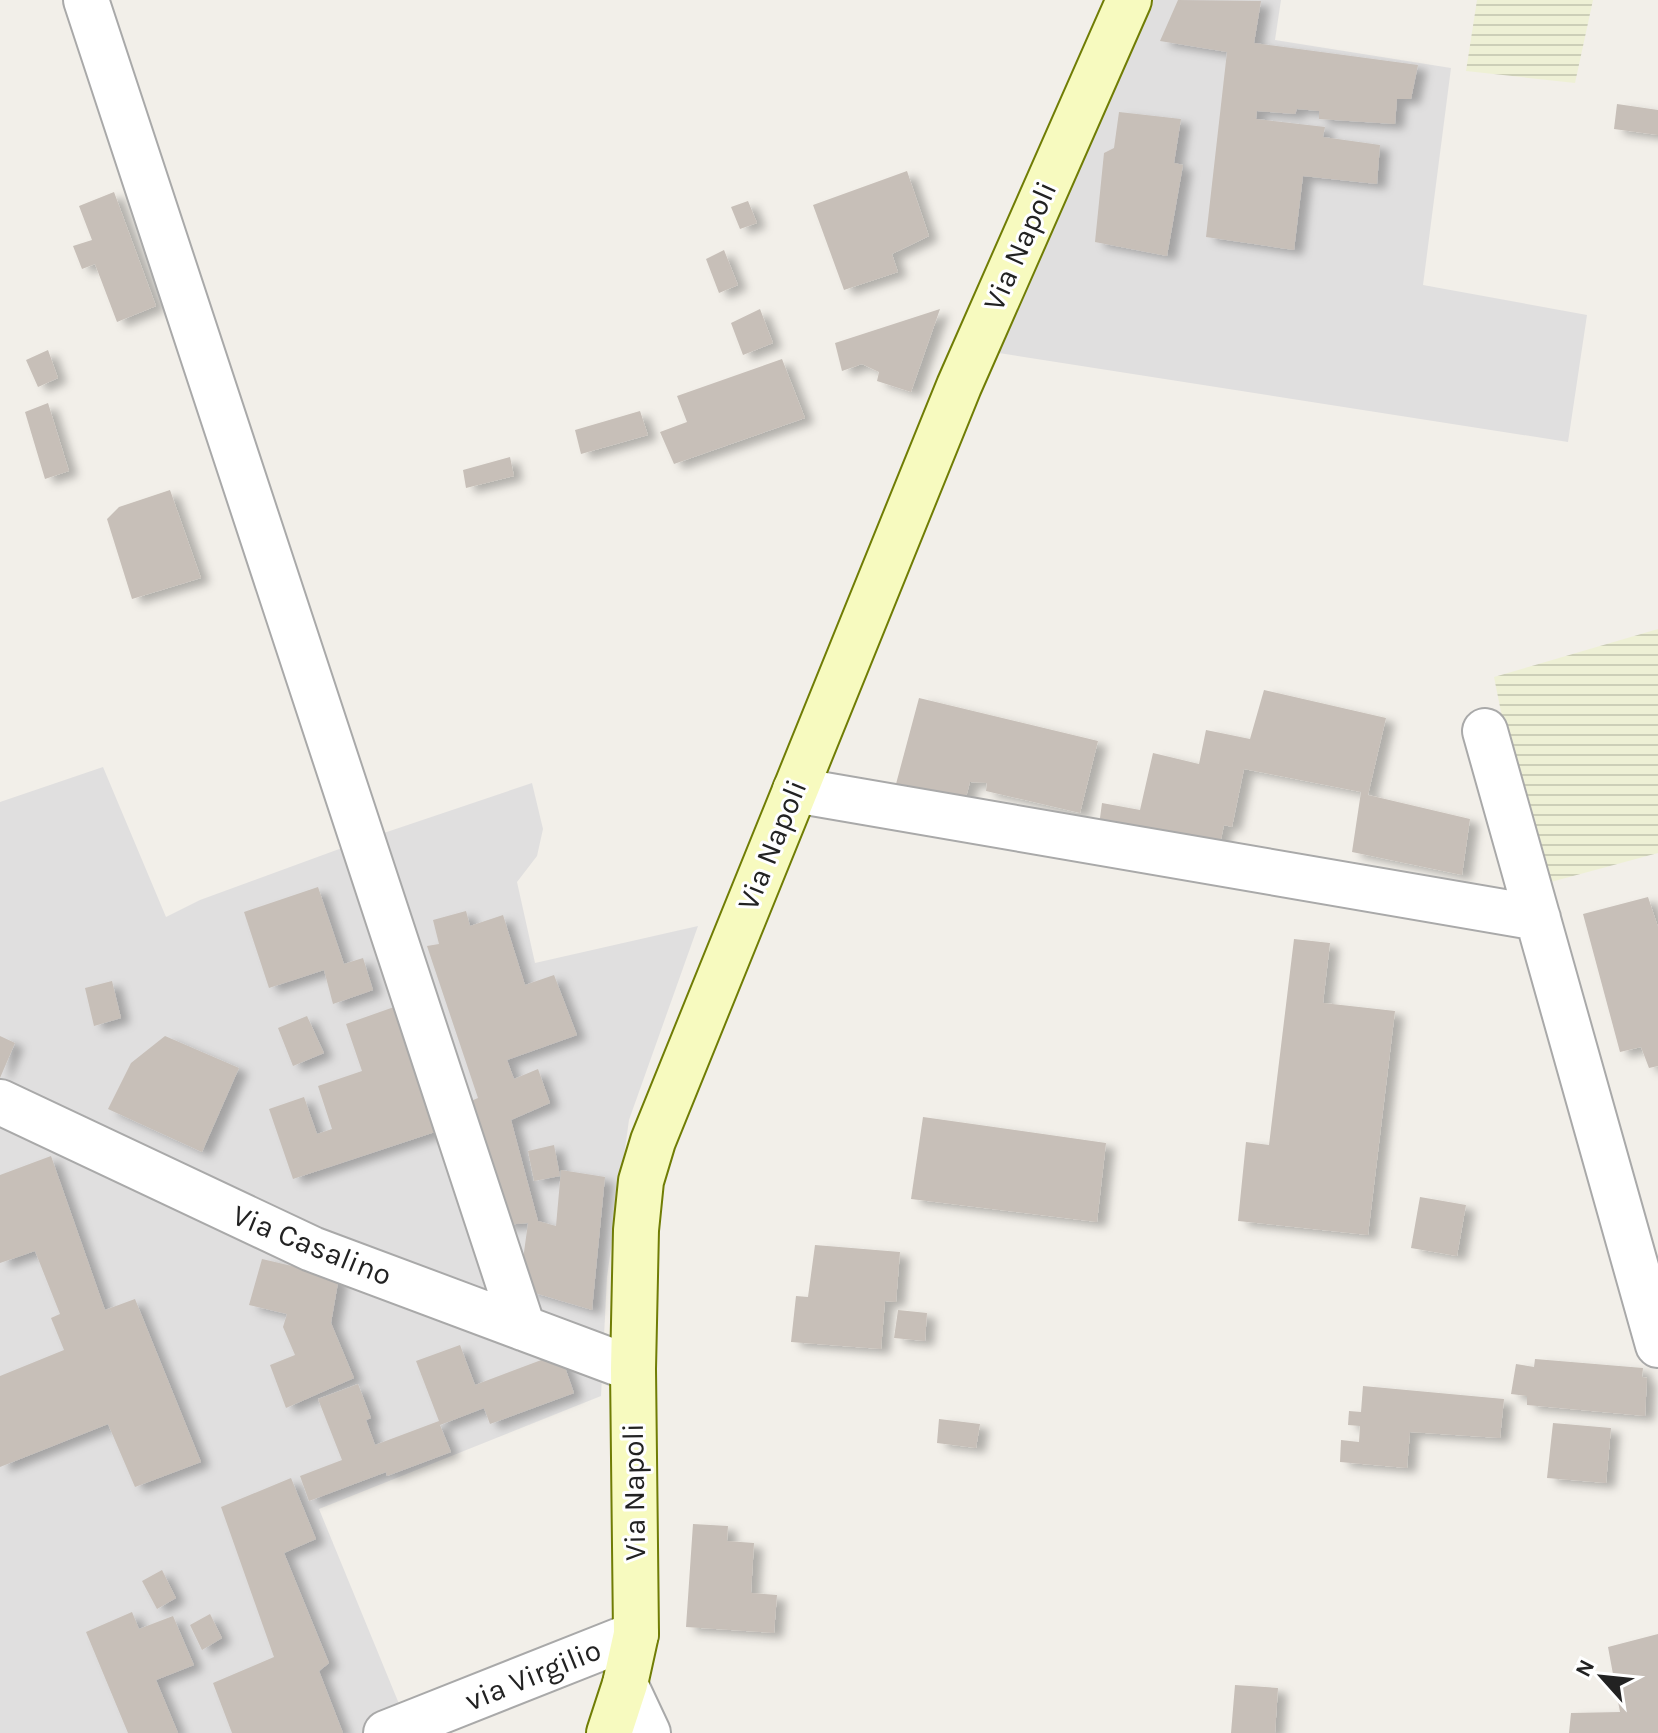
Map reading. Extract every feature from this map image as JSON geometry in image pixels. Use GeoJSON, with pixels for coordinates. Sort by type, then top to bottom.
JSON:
{"type":"FeatureCollection","features":[{"type":"Feature","properties":{"kind":"street"},"geometry":{"type":"LineString","coordinates":[[86,0],[523,1328]]}},
{"type":"Feature","properties":{"kind":"street","name":"Via Napoli"},"geometry":{"type":"LineString","coordinates":[[609,1733],[625,1684],[636,1634],[633,1369],[636,1230],[641,1181],[673,1087],[959,386],[1129,0]]}},
{"type":"Feature","properties":{"kind":"street"},"geometry":{"type":"LineString","coordinates":[[1485,731],[1658,1345]]}},
{"type":"Feature","properties":{"kind":"street"},"geometry":{"type":"LineString","coordinates":[[795,790],[1538,918]]}},
{"type":"Feature","properties":{"kind":"street","name":"Via Casalino"},"geometry":{"type":"LineString","coordinates":[[0,1102],[312,1249],[633,1369]]}},
{"type":"Feature","properties":{"kind":"street","name":"via Virgilio"},"geometry":{"type":"LineString","coordinates":[[386,1733],[636,1634]]}},
{"type":"Feature","properties":{"kind":"street"},"geometry":{"type":"LineString","coordinates":[[625,1684],[648,1733]]}},
{"type":"Feature","properties":{"kind":"shaded area"},"geometry":{"type":"Polygon","coordinates":[[[1146,0],[1281,0],[1275,40],[1451,68],[1423,285],[1587,315],[1568,442],[999,353],[1146,0]]]}},
{"type":"Feature","properties":{"kind":"shaded area"},"geometry":{"type":"Polygon","coordinates":[[[103,767],[166,917],[200,900],[372,837],[532,783],[543,829],[537,856],[517,882],[535,963],[698,926],[629,1120],[607,1277],[601,1396],[319,1509],[411,1733],[0,1733],[0,802],[103,767]]]}},
{"type":"Feature","properties":{"kind":"green space"},"geometry":{"type":"Polygon","coordinates":[[[1477,0],[1593,0],[1575,83],[1466,71],[1477,0]]]}},
{"type":"Feature","properties":{"kind":"green space"},"geometry":{"type":"Polygon","coordinates":[[[1658,629],[1658,853],[1536,886],[1494,677],[1658,629]]]}},
{"type":"Feature","properties":{"kind":"building"},"geometry":{"type":"Polygon","coordinates":[[[1178,0],[1261,1],[1254,43],[1418,65],[1411,99],[1397,99],[1395,124],[1319,119],[1319,111],[1297,109],[1295,114],[1257,111],[1256,119],[1325,127],[1323,137],[1380,145],[1377,184],[1303,176],[1294,250],[1206,237],[1227,52],[1160,41],[1178,0]]]}},
{"type":"Feature","properties":{"kind":"building"},"geometry":{"type":"Polygon","coordinates":[[[1617,104],[1658,110],[1658,135],[1614,129],[1617,104]]]}},
{"type":"Feature","properties":{"kind":"building"},"geometry":{"type":"Polygon","coordinates":[[[1119,112],[1181,119],[1174,163],[1183,165],[1167,256],[1095,242],[1104,153],[1114,148],[1119,112]]]}},
{"type":"Feature","properties":{"kind":"building"},"geometry":{"type":"Polygon","coordinates":[[[907,171],[929,236],[892,254],[898,272],[844,290],[813,205],[907,171]]]}},
{"type":"Feature","properties":{"kind":"building"},"geometry":{"type":"Polygon","coordinates":[[[114,192],[156,306],[117,322],[95,264],[82,269],[73,246],[92,240],[79,206],[114,192]]]}},
{"type":"Feature","properties":{"kind":"building"},"geometry":{"type":"Polygon","coordinates":[[[748,201],[757,223],[740,229],[731,207],[748,201]]]}},
{"type":"Feature","properties":{"kind":"building"},"geometry":{"type":"Polygon","coordinates":[[[724,250],[738,285],[719,293],[706,259],[724,250]]]}},
{"type":"Feature","properties":{"kind":"building"},"geometry":{"type":"Polygon","coordinates":[[[760,309],[773,343],[743,355],[731,323],[760,309]]]}},
{"type":"Feature","properties":{"kind":"building"},"geometry":{"type":"Polygon","coordinates":[[[940,309],[911,392],[877,381],[879,372],[862,364],[842,371],[835,343],[940,309]]]}},
{"type":"Feature","properties":{"kind":"building"},"geometry":{"type":"Polygon","coordinates":[[[48,350],[58,378],[38,387],[26,360],[48,350]]]}},
{"type":"Feature","properties":{"kind":"building"},"geometry":{"type":"Polygon","coordinates":[[[782,359],[805,418],[674,464],[660,432],[687,422],[677,396],[782,359]]]}},
{"type":"Feature","properties":{"kind":"building"},"geometry":{"type":"Polygon","coordinates":[[[48,403],[69,471],[45,479],[25,412],[48,403]]]}},
{"type":"Feature","properties":{"kind":"building"},"geometry":{"type":"Polygon","coordinates":[[[640,411],[648,435],[581,454],[575,430],[640,411]]]}},
{"type":"Feature","properties":{"kind":"building"},"geometry":{"type":"Polygon","coordinates":[[[510,457],[514,476],[466,488],[463,470],[510,457]]]}},
{"type":"Feature","properties":{"kind":"building"},"geometry":{"type":"Polygon","coordinates":[[[170,490],[201,578],[132,599],[107,519],[119,507],[170,490]]]}},
{"type":"Feature","properties":{"kind":"building"},"geometry":{"type":"Polygon","coordinates":[[[1264,690],[1386,718],[1368,795],[1470,819],[1462,875],[1352,852],[1361,792],[1244,769],[1232,827],[1224,825],[1220,844],[1098,833],[1102,803],[1140,810],[1153,753],[1199,764],[1206,730],[1250,739],[1264,690]]]}},
{"type":"Feature","properties":{"kind":"building"},"geometry":{"type":"Polygon","coordinates":[[[919,698],[1098,741],[1080,813],[986,791],[987,783],[970,782],[965,801],[896,784],[919,698]]]}},
{"type":"Feature","properties":{"kind":"building"},"geometry":{"type":"Polygon","coordinates":[[[318,887],[344,964],[363,958],[373,990],[333,1004],[324,970],[269,988],[244,912],[318,887]]]}},
{"type":"Feature","properties":{"kind":"building"},"geometry":{"type":"Polygon","coordinates":[[[1648,897],[1658,927],[1658,1066],[1649,1068],[1641,1047],[1620,1052],[1583,914],[1648,897]]]}},
{"type":"Feature","properties":{"kind":"building"},"geometry":{"type":"Polygon","coordinates":[[[466,911],[470,926],[503,915],[525,985],[554,975],[577,1035],[507,1060],[514,1079],[538,1069],[550,1103],[511,1120],[538,1221],[556,1226],[561,1170],[605,1177],[592,1310],[528,1291],[521,1274],[528,1223],[504,1225],[464,1104],[478,1098],[427,946],[439,944],[433,920],[466,911]]]}},
{"type":"Feature","properties":{"kind":"building"},"geometry":{"type":"Polygon","coordinates":[[[1294,939],[1330,943],[1323,1003],[1395,1011],[1368,1235],[1238,1221],[1246,1142],[1269,1145],[1294,939]]]}},
{"type":"Feature","properties":{"kind":"building"},"geometry":{"type":"Polygon","coordinates":[[[112,981],[121,1018],[94,1026],[85,988],[112,981]]]}},
{"type":"Feature","properties":{"kind":"building"},"geometry":{"type":"Polygon","coordinates":[[[394,1007],[435,1132],[293,1179],[269,1109],[304,1097],[317,1134],[332,1129],[318,1086],[362,1071],[346,1024],[394,1007]]]}},
{"type":"Feature","properties":{"kind":"building"},"geometry":{"type":"Polygon","coordinates":[[[307,1016],[324,1053],[293,1066],[278,1028],[307,1016]]]}},
{"type":"Feature","properties":{"kind":"building"},"geometry":{"type":"Polygon","coordinates":[[[0,1036],[15,1043],[0,1078],[0,1036]]]}},
{"type":"Feature","properties":{"kind":"building"},"geometry":{"type":"Polygon","coordinates":[[[165,1036],[239,1068],[202,1152],[108,1109],[131,1063],[165,1036]]]}},
{"type":"Feature","properties":{"kind":"building"},"geometry":{"type":"Polygon","coordinates":[[[923,1117],[1106,1143],[1097,1222],[911,1199],[923,1117]]]}},
{"type":"Feature","properties":{"kind":"building"},"geometry":{"type":"Polygon","coordinates":[[[554,1145],[560,1176],[534,1181],[528,1151],[554,1145]]]}},
{"type":"Feature","properties":{"kind":"building"},"geometry":{"type":"Polygon","coordinates":[[[51,1156],[105,1310],[135,1299],[201,1462],[135,1487],[108,1424],[0,1467],[0,1376],[64,1350],[51,1318],[60,1314],[35,1251],[0,1263],[0,1175],[51,1156]]]}},
{"type":"Feature","properties":{"kind":"building"},"geometry":{"type":"Polygon","coordinates":[[[1420,1197],[1466,1205],[1457,1256],[1411,1248],[1420,1197]]]}},
{"type":"Feature","properties":{"kind":"building"},"geometry":{"type":"Polygon","coordinates":[[[815,1245],[900,1252],[896,1302],[885,1301],[881,1349],[791,1342],[796,1296],[808,1297],[815,1245]]]}},
{"type":"Feature","properties":{"kind":"building"},"geometry":{"type":"Polygon","coordinates":[[[262,1259],[339,1277],[331,1323],[354,1378],[286,1408],[270,1365],[295,1355],[283,1327],[287,1314],[249,1305],[262,1259]]]}},
{"type":"Feature","properties":{"kind":"building"},"geometry":{"type":"Polygon","coordinates":[[[898,1310],[927,1313],[925,1341],[894,1338],[898,1310]]]}},
{"type":"Feature","properties":{"kind":"building"},"geometry":{"type":"Polygon","coordinates":[[[460,1345],[475,1385],[560,1353],[574,1393],[490,1424],[484,1408],[440,1425],[451,1452],[309,1501],[300,1476],[342,1460],[318,1399],[358,1384],[371,1418],[366,1420],[375,1445],[439,1421],[416,1361],[460,1345]]]}},
{"type":"Feature","properties":{"kind":"building"},"geometry":{"type":"Polygon","coordinates":[[[1535,1359],[1643,1368],[1642,1377],[1647,1378],[1645,1416],[1527,1405],[1527,1396],[1511,1394],[1516,1364],[1534,1367],[1535,1359]]]}},
{"type":"Feature","properties":{"kind":"building"},"geometry":{"type":"Polygon","coordinates":[[[1363,1386],[1504,1399],[1500,1438],[1410,1432],[1407,1468],[1340,1462],[1341,1440],[1359,1442],[1360,1426],[1348,1425],[1349,1411],[1361,1412],[1363,1386]]]}},
{"type":"Feature","properties":{"kind":"building"},"geometry":{"type":"Polygon","coordinates":[[[939,1419],[980,1424],[976,1448],[937,1443],[939,1419]]]}},
{"type":"Feature","properties":{"kind":"building"},"geometry":{"type":"Polygon","coordinates":[[[1553,1423],[1611,1428],[1606,1483],[1547,1478],[1553,1423]]]}},
{"type":"Feature","properties":{"kind":"building"},"geometry":{"type":"Polygon","coordinates":[[[291,1478],[316,1539],[284,1553],[329,1663],[319,1671],[343,1733],[232,1733],[213,1683],[274,1657],[221,1507],[291,1478]]]}},
{"type":"Feature","properties":{"kind":"building"},"geometry":{"type":"Polygon","coordinates":[[[693,1524],[728,1526],[727,1541],[754,1543],[751,1593],[777,1595],[774,1633],[686,1627],[693,1524]]]}},
{"type":"Feature","properties":{"kind":"building"},"geometry":{"type":"Polygon","coordinates":[[[162,1570],[176,1598],[157,1609],[142,1581],[162,1570]]]}},
{"type":"Feature","properties":{"kind":"building"},"geometry":{"type":"Polygon","coordinates":[[[132,1612],[139,1629],[173,1616],[194,1665],[156,1680],[178,1733],[128,1733],[86,1632],[132,1612]]]}},
{"type":"Feature","properties":{"kind":"building"},"geometry":{"type":"Polygon","coordinates":[[[210,1614],[222,1638],[202,1650],[190,1625],[210,1614]]]}},
{"type":"Feature","properties":{"kind":"building"},"geometry":{"type":"Polygon","coordinates":[[[1658,1634],[1658,1733],[1569,1733],[1571,1713],[1620,1712],[1608,1647],[1658,1634]]]}},
{"type":"Feature","properties":{"kind":"building"},"geometry":{"type":"Polygon","coordinates":[[[1235,1685],[1278,1688],[1275,1733],[1231,1733],[1235,1685]]]}}]}
